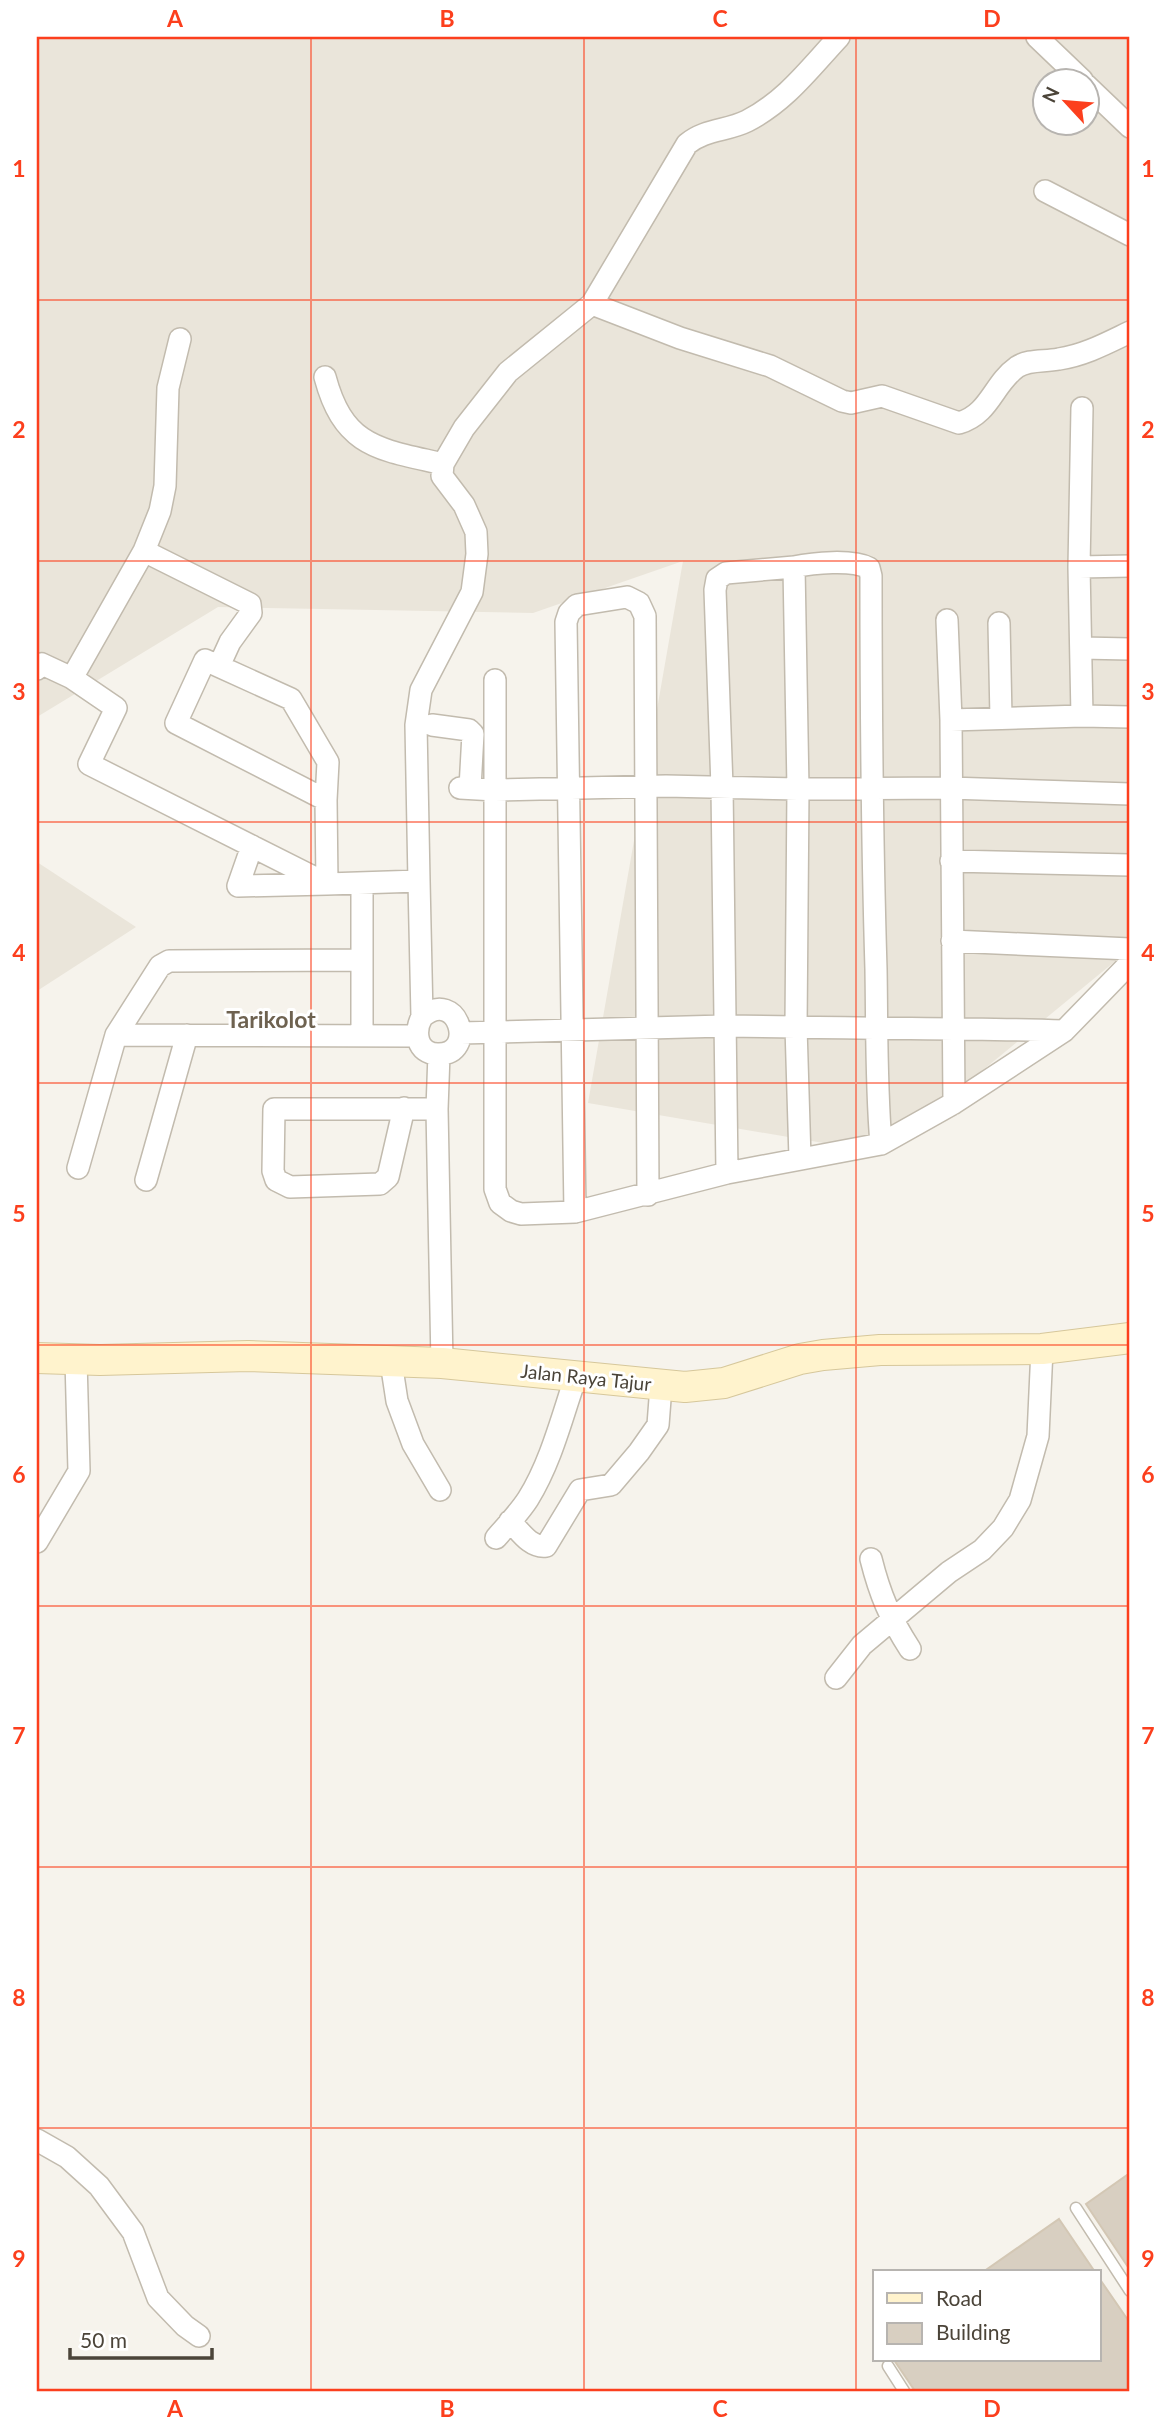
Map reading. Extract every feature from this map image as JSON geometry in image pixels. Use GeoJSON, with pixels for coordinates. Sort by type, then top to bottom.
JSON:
{"type":"FeatureCollection","features":[{"type":"Feature","properties":{"kind":"main road","name":"Jalan Raya Tajur"},"geometry":{"type":"LineString","coordinates":[[37,1359],[248,1356],[442,1363],[685,1387],[724,1383],[800,1359],[822,1355],[880,1350],[1042,1349],[1130,1338]]}},
{"type":"Feature","properties":{"kind":"street"},"geometry":{"type":"LineString","coordinates":[[116,1035],[362,1034],[419,1026],[434,1010],[447,1011],[458,1020],[461,1033],[454,1048],[439,1054],[424,1049],[419,1026],[416,725],[421,690],[472,592],[477,554],[476,532],[464,505],[442,476],[443,464],[464,428],[508,372],[592,304],[687,144],[697,136],[731,128],[749,120],[785,95],[839,37]]}},
{"type":"Feature","properties":{"kind":"street"},"geometry":{"type":"LineString","coordinates":[[1037,37],[1067,66]]}},
{"type":"Feature","properties":{"kind":"street"},"geometry":{"type":"LineString","coordinates":[[1100,98],[1130,127]]}},
{"type":"Feature","properties":{"kind":"street"},"geometry":{"type":"LineString","coordinates":[[1045,191],[1130,235]]}},
{"type":"Feature","properties":{"kind":"street"},"geometry":{"type":"LineString","coordinates":[[592,304],[680,338],[770,366],[842,401],[851,403],[882,396],[959,423],[978,414],[1013,369],[1025,362],[1059,359],[1091,351],[1130,332]]}},
{"type":"Feature","properties":{"kind":"street"},"geometry":{"type":"LineString","coordinates":[[72,678],[144,551],[160,511],[165,486],[168,388],[180,339]]}},
{"type":"Feature","properties":{"kind":"street"},"geometry":{"type":"LineString","coordinates":[[325,377],[341,419],[352,430],[374,445],[396,455],[443,464]]}},
{"type":"Feature","properties":{"kind":"street"},"geometry":{"type":"LineString","coordinates":[[1082,408],[1079,567],[1083,716]]}},
{"type":"Feature","properties":{"kind":"street"},"geometry":{"type":"LineString","coordinates":[[144,551],[250,604],[251,612],[230,642],[219,666]]}},
{"type":"Feature","properties":{"kind":"street"},"geometry":{"type":"LineString","coordinates":[[727,1173],[722,787],[715,590],[717,579],[726,573],[809,564],[858,563],[869,568],[876,1087],[881,1144]]}},
{"type":"Feature","properties":{"kind":"street"},"geometry":{"type":"LineString","coordinates":[[1079,567],[1130,566]]}},
{"type":"Feature","properties":{"kind":"street"},"geometry":{"type":"LineString","coordinates":[[794,567],[798,789],[796,1027],[800,1158]]}},
{"type":"Feature","properties":{"kind":"street"},"geometry":{"type":"LineString","coordinates":[[575,1212],[566,622],[576,605],[628,597],[639,603],[645,616],[648,1195]]}},
{"type":"Feature","properties":{"kind":"street"},"geometry":{"type":"LineString","coordinates":[[947,620],[951,720],[954,1104]]}},
{"type":"Feature","properties":{"kind":"street"},"geometry":{"type":"LineString","coordinates":[[999,623],[1000,718]]}},
{"type":"Feature","properties":{"kind":"street"},"geometry":{"type":"LineString","coordinates":[[1081,648],[1130,649]]}},
{"type":"Feature","properties":{"kind":"street"},"geometry":{"type":"LineString","coordinates":[[326,800],[176,723],[205,660],[291,699],[328,762],[327,884]]}},
{"type":"Feature","properties":{"kind":"street"},"geometry":{"type":"LineString","coordinates":[[37,670],[42,664],[72,678],[116,708],[89,764],[327,884]]}},
{"type":"Feature","properties":{"kind":"street"},"geometry":{"type":"LineString","coordinates":[[495,680],[495,1189],[500,1203],[510,1211],[522,1214],[575,1212],[727,1173],[881,1144],[954,1104],[1063,1031],[1130,963]]}},
{"type":"Feature","properties":{"kind":"street"},"geometry":{"type":"LineString","coordinates":[[951,720],[1130,717]]}},
{"type":"Feature","properties":{"kind":"street"},"geometry":{"type":"LineString","coordinates":[[432,725],[469,730],[474,734],[465,788],[950,788],[1130,794]]}},
{"type":"Feature","properties":{"kind":"street"},"geometry":{"type":"LineString","coordinates":[[252,846],[238,886],[419,881]]}},
{"type":"Feature","properties":{"kind":"street"},"geometry":{"type":"LineString","coordinates":[[951,861],[1130,864]]}},
{"type":"Feature","properties":{"kind":"street"},"geometry":{"type":"LineString","coordinates":[[362,883],[362,1034]]}},
{"type":"Feature","properties":{"kind":"street"},"geometry":{"type":"LineString","coordinates":[[951,942],[1130,949]]}},
{"type":"Feature","properties":{"kind":"street"},"geometry":{"type":"LineString","coordinates":[[78,1168],[116,1035],[160,966],[169,961],[360,960]]}},
{"type":"Feature","properties":{"kind":"street"},"geometry":{"type":"LineString","coordinates":[[461,1033],[724,1026],[953,1027],[1063,1031]]}},
{"type":"Feature","properties":{"kind":"street"},"geometry":{"type":"LineString","coordinates":[[146,1180],[187,1035]]}},
{"type":"Feature","properties":{"kind":"street"},"geometry":{"type":"LineString","coordinates":[[439,1054],[437,1110],[442,1363]]}},
{"type":"Feature","properties":{"kind":"street"},"geometry":{"type":"LineString","coordinates":[[404,1108],[388,1177],[380,1184],[290,1187],[276,1180],[273,1171],[274,1109],[404,1108],[437,1110]]}},
{"type":"Feature","properties":{"kind":"street"},"geometry":{"type":"LineString","coordinates":[[836,1678],[862,1645],[948,1572],[982,1550],[1003,1528],[1020,1500],[1038,1436],[1042,1349]]}},
{"type":"Feature","properties":{"kind":"street"},"geometry":{"type":"LineString","coordinates":[[37,1542],[79,1471],[76,1360]]}},
{"type":"Feature","properties":{"kind":"street"},"geometry":{"type":"LineString","coordinates":[[391,1362],[397,1401],[413,1444],[440,1490]]}},
{"type":"Feature","properties":{"kind":"street"},"geometry":{"type":"LineString","coordinates":[[496,1538],[535,1487],[576,1376]]}},
{"type":"Feature","properties":{"kind":"street"},"geometry":{"type":"LineString","coordinates":[[510,1521],[532,1544],[546,1546],[580,1490],[611,1485],[639,1452],[658,1425],[661,1386]]}},
{"type":"Feature","properties":{"kind":"street"},"geometry":{"type":"LineString","coordinates":[[871,1559],[880,1595],[891,1620],[910,1649]]}},
{"type":"Feature","properties":{"kind":"street"},"geometry":{"type":"LineString","coordinates":[[37,2140],[67,2157],[99,2186],[133,2232],[158,2298],[185,2326],[199,2336]]}},
{"type":"Feature","properties":{"kind":"lane"},"geometry":{"type":"LineString","coordinates":[[1076,2208],[1130,2291]]}},
{"type":"Feature","properties":{"kind":"lane"},"geometry":{"type":"LineString","coordinates":[[888,2366],[904,2391]]}},
{"type":"Feature","properties":{"kind":"shaded area"},"geometry":{"type":"Polygon","coordinates":[[[37,37],[1130,37],[1130,949],[882,1153],[588,1103],[683,561],[533,613],[218,607],[37,717],[37,37]]]}},
{"type":"Feature","properties":{"kind":"shaded area"},"geometry":{"type":"Polygon","coordinates":[[[37,862],[136,927],[37,991],[37,862]]]}},
{"type":"Feature","properties":{"kind":"building"},"geometry":{"type":"Polygon","coordinates":[[[1130,2173],[1130,2270],[1086,2204],[1130,2173]]]}},
{"type":"Feature","properties":{"kind":"building"},"geometry":{"type":"Polygon","coordinates":[[[1059,2219],[1094,2270],[986,2270],[1059,2219]]]}},
{"type":"Feature","properties":{"kind":"building"},"geometry":{"type":"Polygon","coordinates":[[[1100,2279],[1130,2323],[1130,2391],[915,2391],[895,2362],[1100,2362],[1100,2279]]]}},
{"type":"Feature","properties":{"kind":"district","name":"Tarikolot"},"geometry":{"type":"Point","coordinates":[271,1019]}}]}
